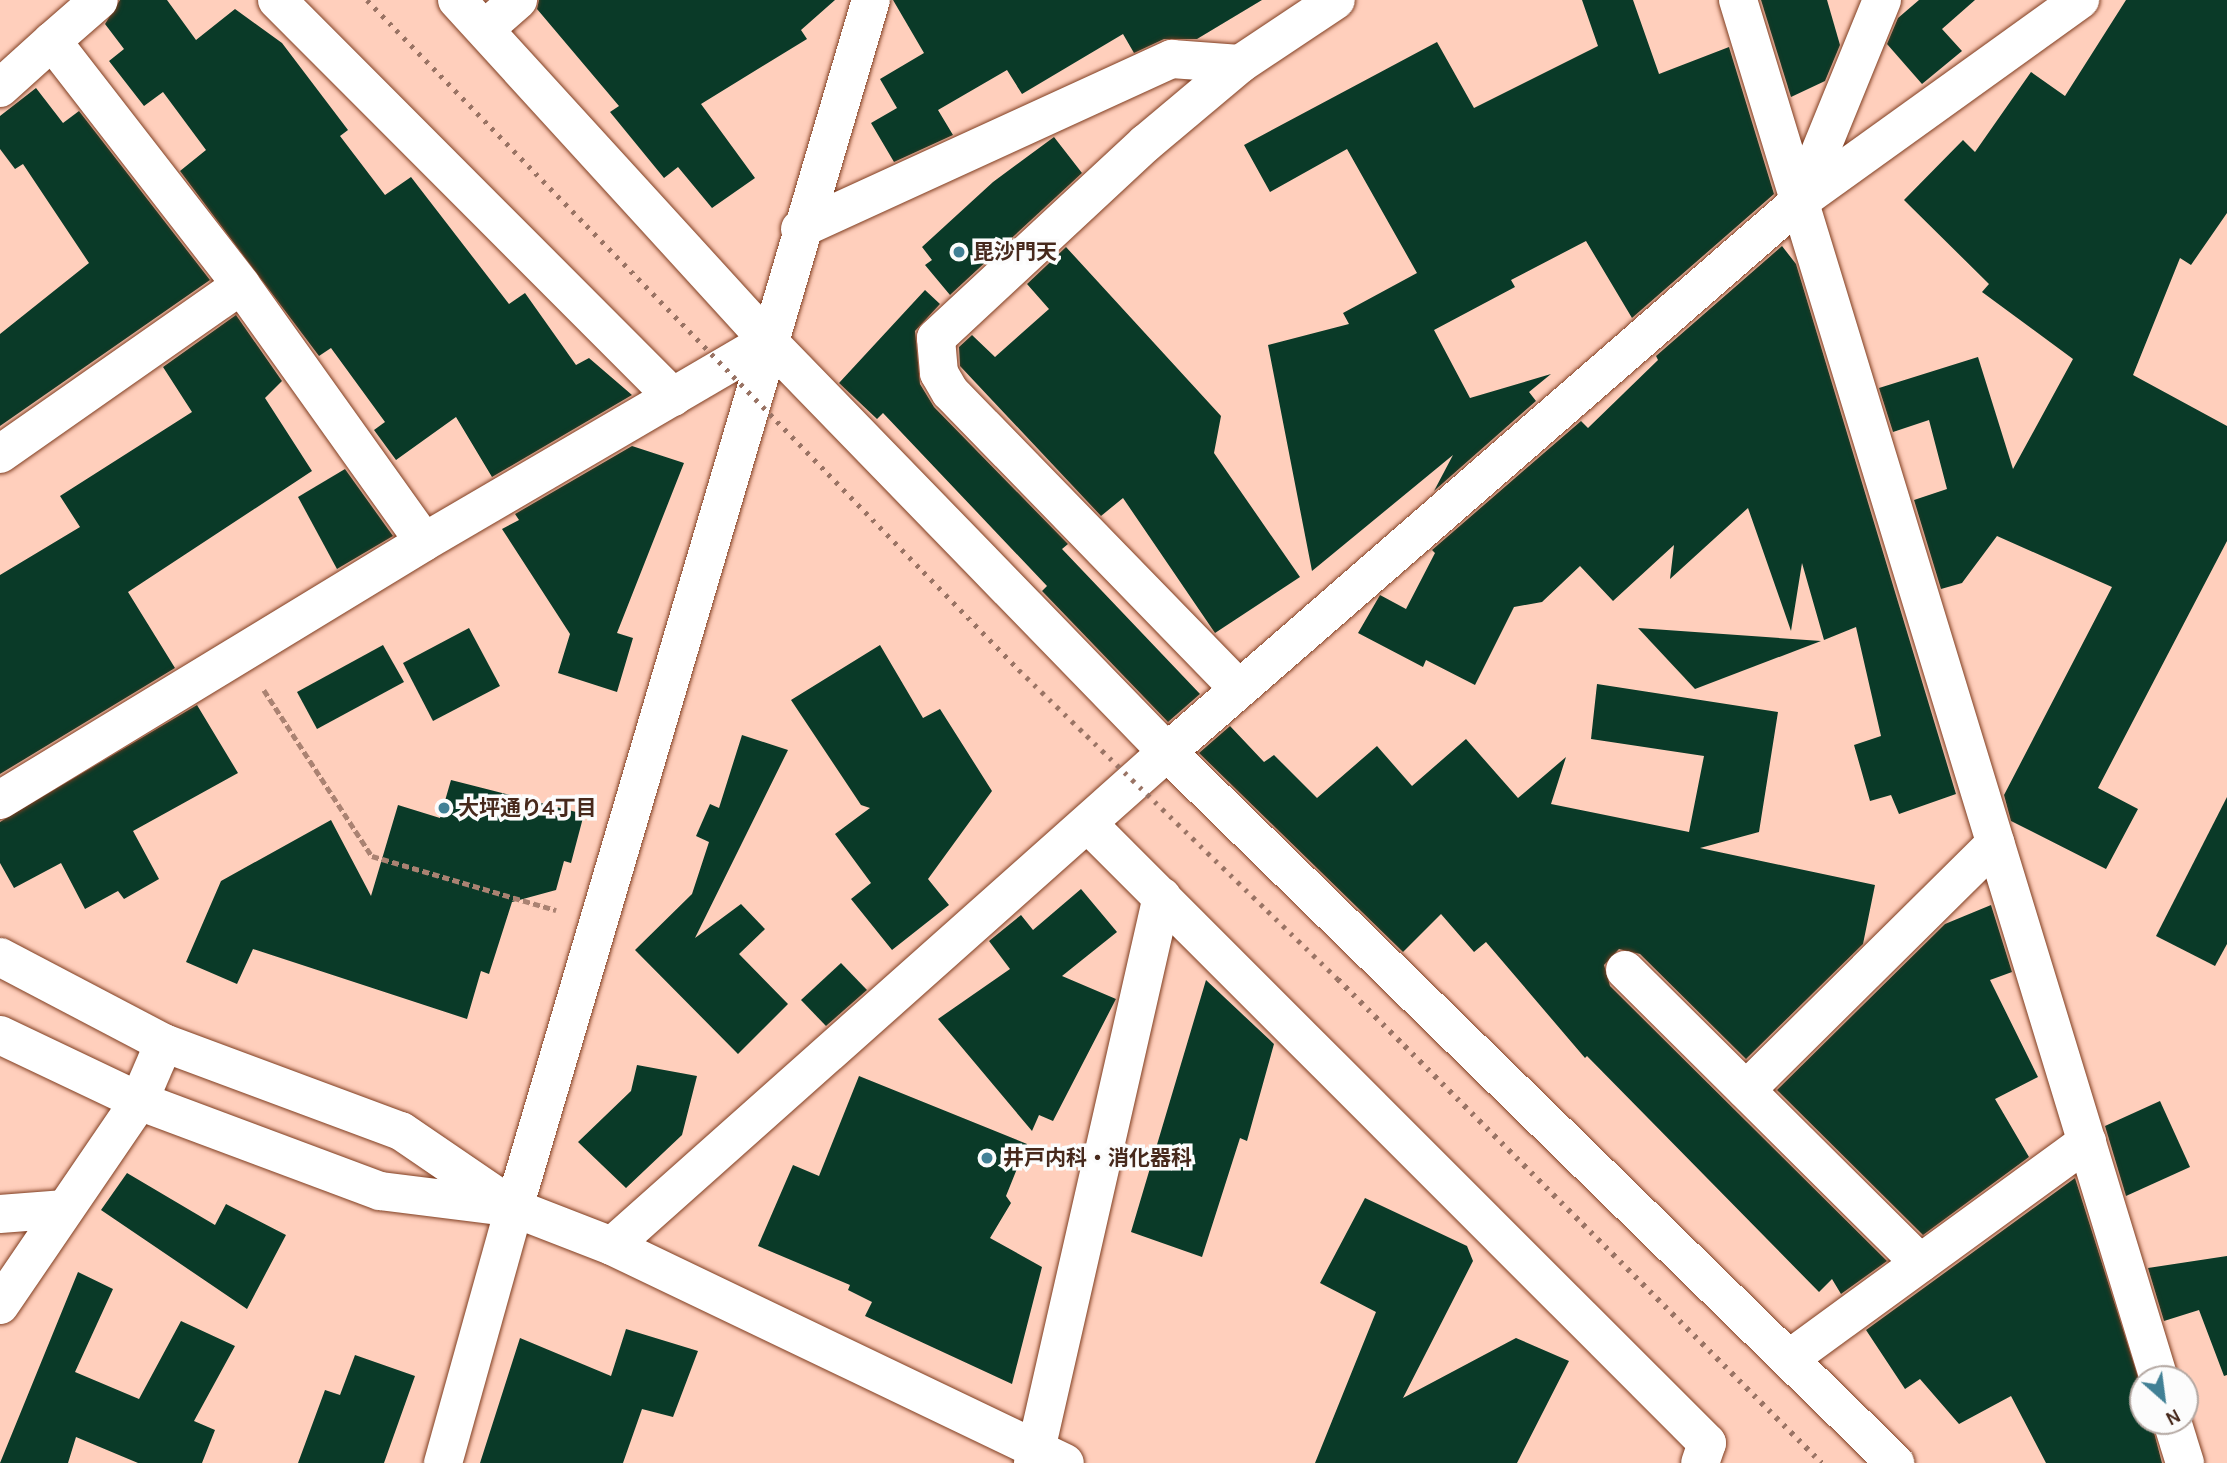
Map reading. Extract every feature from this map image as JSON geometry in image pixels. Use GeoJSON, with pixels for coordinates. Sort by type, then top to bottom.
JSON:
{"type":"FeatureCollection","features":[{"type":"Feature","properties":{"kind":"street"},"geometry":{"type":"LineString","coordinates":[[0,88],[99,0]]}},
{"type":"Feature","properties":{"kind":"street"},"geometry":{"type":"LineString","coordinates":[[277,0],[673,397]]}},
{"type":"Feature","properties":{"kind":"street"},"geometry":{"type":"LineString","coordinates":[[457,0],[768,341],[1167,752],[1895,1463]]}},
{"type":"Feature","properties":{"kind":"street"},"geometry":{"type":"LineString","coordinates":[[485,29],[518,0]]}},
{"type":"Feature","properties":{"kind":"street"},"geometry":{"type":"LineString","coordinates":[[443,1463],[514,1208],[800,229],[871,0]]}},
{"type":"Feature","properties":{"kind":"street"},"geometry":{"type":"LineString","coordinates":[[1239,689],[950,392],[939,373],[936,338],[1146,143],[1240,64],[1336,0]]}},
{"type":"Feature","properties":{"kind":"street"},"geometry":{"type":"LineString","coordinates":[[1738,0],[2155,1365]]}},
{"type":"Feature","properties":{"kind":"street"},"geometry":{"type":"LineString","coordinates":[[1800,201],[1882,0]]}},
{"type":"Feature","properties":{"kind":"street"},"geometry":{"type":"LineString","coordinates":[[612,1246],[1089,825],[1167,752],[1800,201],[2080,0]]}},
{"type":"Feature","properties":{"kind":"street"},"geometry":{"type":"LineString","coordinates":[[52,41],[241,285],[424,542]]}},
{"type":"Feature","properties":{"kind":"street"},"geometry":{"type":"LineString","coordinates":[[800,229],[1172,59],[1240,64]]}},
{"type":"Feature","properties":{"kind":"street"},"geometry":{"type":"LineString","coordinates":[[0,454],[241,285]]}},
{"type":"Feature","properties":{"kind":"street"},"geometry":{"type":"LineString","coordinates":[[0,800],[424,542],[768,341]]}},
{"type":"Feature","properties":{"kind":"street"},"geometry":{"type":"LineString","coordinates":[[1089,825],[1162,895],[1707,1443],[1700,1463]]}},
{"type":"Feature","properties":{"kind":"street"},"geometry":{"type":"LineString","coordinates":[[1746,1090],[1996,843]]}},
{"type":"Feature","properties":{"kind":"street"},"geometry":{"type":"LineString","coordinates":[[0,957],[164,1044],[401,1131],[514,1208],[612,1246],[1044,1458],[1162,895]]}},
{"type":"Feature","properties":{"kind":"street"},"geometry":{"type":"LineString","coordinates":[[1625,970],[1920,1263]]}},
{"type":"Feature","properties":{"kind":"street"},"geometry":{"type":"LineString","coordinates":[[0,1035],[139,1101],[380,1191],[514,1208]]}},
{"type":"Feature","properties":{"kind":"street"},"geometry":{"type":"LineString","coordinates":[[0,1305],[139,1101],[164,1044]]}},
{"type":"Feature","properties":{"kind":"street"},"geometry":{"type":"LineString","coordinates":[[1788,1359],[2087,1142]]}},
{"type":"Feature","properties":{"kind":"street"},"geometry":{"type":"LineString","coordinates":[[0,1214],[65,1209]]}},
{"type":"Feature","properties":{"kind":"street"},"geometry":{"type":"LineString","coordinates":[[2176,1435],[2185,1463]]}},
{"type":"Feature","properties":{"kind":"path"},"geometry":{"type":"LineString","coordinates":[[241,654],[372,856],[597,923]]}},
{"type":"Feature","properties":{"kind":"building"},"geometry":{"type":"Polygon","coordinates":[[[120,0],[167,0],[196,40],[235,9],[282,43],[348,130],[340,136],[385,195],[411,177],[509,304],[525,293],[576,365],[589,358],[632,395],[492,477],[456,417],[396,460],[374,430],[385,422],[331,348],[319,356],[180,171],[206,150],[163,92],[144,106],[109,61],[124,49],[105,24],[120,0]]]}},
{"type":"Feature","properties":{"kind":"building"},"geometry":{"type":"Polygon","coordinates":[[[539,0],[835,0],[801,30],[807,39],[701,104],[755,178],[712,208],[678,167],[664,178],[610,112],[619,106],[537,9],[539,0]]]}},
{"type":"Feature","properties":{"kind":"building"},"geometry":{"type":"Polygon","coordinates":[[[893,0],[1262,0],[1197,39],[1164,39],[1134,53],[1123,34],[1022,94],[1007,70],[938,110],[953,135],[894,162],[871,123],[897,108],[880,79],[924,53],[893,0]]]}},
{"type":"Feature","properties":{"kind":"building"},"geometry":{"type":"Polygon","coordinates":[[[1582,0],[1633,0],[1659,74],[1729,47],[1774,194],[1632,318],[1586,241],[1511,280],[1515,287],[1434,330],[1470,398],[1551,374],[1529,392],[1536,401],[1434,491],[1453,455],[1312,571],[1268,345],[1349,324],[1343,313],[1417,273],[1347,149],[1270,192],[1244,145],[1437,42],[1474,108],[1598,46],[1582,0]]]}},
{"type":"Feature","properties":{"kind":"building"},"geometry":{"type":"Polygon","coordinates":[[[1761,0],[1827,0],[1840,45],[1825,81],[1791,97],[1761,0]]]}},
{"type":"Feature","properties":{"kind":"building"},"geometry":{"type":"Polygon","coordinates":[[[1919,0],[1975,0],[1942,29],[1962,51],[1922,84],[1887,44],[1898,18],[1919,0]]]}},
{"type":"Feature","properties":{"kind":"building"},"geometry":{"type":"Polygon","coordinates":[[[2126,0],[2227,0],[2227,213],[2191,265],[2180,258],[2133,375],[2227,426],[2227,541],[2098,788],[2138,809],[2106,869],[2011,821],[2004,795],[2112,587],[1997,536],[1962,583],[1941,589],[1914,500],[1947,489],[1929,420],[1893,432],[1879,388],[1978,357],[2013,469],[2073,359],[1982,292],[1989,284],[1904,200],[1963,140],[1975,152],[2031,72],[2065,96],[2126,0]]]}},
{"type":"Feature","properties":{"kind":"building"},"geometry":{"type":"Polygon","coordinates":[[[36,88],[63,123],[79,111],[210,280],[0,426],[0,334],[89,263],[23,164],[15,169],[0,149],[0,116],[36,88]]]}},
{"type":"Feature","properties":{"kind":"building"},"geometry":{"type":"Polygon","coordinates":[[[1054,137],[1082,173],[950,295],[925,265],[932,260],[922,247],[993,182],[1054,137]]]}},
{"type":"Feature","properties":{"kind":"building"},"geometry":{"type":"Polygon","coordinates":[[[1782,246],[1796,264],[1956,794],[1899,814],[1891,795],[1870,801],[1854,745],[1881,736],[1856,627],[1824,640],[1802,563],[1791,631],[1748,508],[1670,579],[1674,545],[1613,601],[1580,566],[1542,602],[1514,607],[1475,685],[1426,660],[1423,667],[1358,633],[1380,595],[1406,609],[1435,553],[1432,550],[1581,421],[1588,428],[1658,360],[1656,356],[1782,246]]]}},
{"type":"Feature","properties":{"kind":"building"},"geometry":{"type":"Polygon","coordinates":[[[1066,247],[1221,416],[1214,453],[1300,577],[1215,633],[1123,498],[1101,516],[960,366],[959,347],[972,335],[995,357],[1049,309],[1027,284],[1066,247]]]}},
{"type":"Feature","properties":{"kind":"building"},"geometry":{"type":"Polygon","coordinates":[[[925,290],[940,304],[915,331],[920,384],[934,407],[1068,544],[1062,549],[1200,694],[1168,722],[1042,591],[1047,586],[883,413],[877,419],[839,383],[925,290]]]}},
{"type":"Feature","properties":{"kind":"building"},"geometry":{"type":"Polygon","coordinates":[[[236,315],[282,381],[265,398],[312,471],[128,592],[175,668],[0,774],[0,575],[80,527],[60,496],[192,412],[163,367],[236,315]]]}},
{"type":"Feature","properties":{"kind":"building"},"geometry":{"type":"Polygon","coordinates":[[[632,446],[684,463],[617,633],[633,638],[617,692],[558,673],[570,634],[502,529],[519,520],[515,514],[632,446]]]}},
{"type":"Feature","properties":{"kind":"building"},"geometry":{"type":"Polygon","coordinates":[[[345,469],[393,536],[337,569],[298,497],[345,469]]]}},
{"type":"Feature","properties":{"kind":"building"},"geometry":{"type":"Polygon","coordinates":[[[469,628],[500,686],[433,721],[403,663],[469,628]]]}},
{"type":"Feature","properties":{"kind":"building"},"geometry":{"type":"Polygon","coordinates":[[[1638,628],[1821,641],[1695,689],[1638,628]]]}},
{"type":"Feature","properties":{"kind":"building"},"geometry":{"type":"Polygon","coordinates":[[[383,645],[404,682],[317,729],[297,692],[383,645]]]}},
{"type":"Feature","properties":{"kind":"building"},"geometry":{"type":"Polygon","coordinates":[[[880,645],[923,718],[940,709],[992,791],[928,879],[949,905],[892,950],[851,899],[871,883],[835,834],[870,808],[861,805],[791,700],[880,645]]]}},
{"type":"Feature","properties":{"kind":"building"},"geometry":{"type":"Polygon","coordinates":[[[1597,684],[1778,712],[1759,832],[1700,848],[1875,885],[1863,944],[1746,1059],[1640,954],[1619,949],[1604,965],[1610,986],[1887,1261],[1841,1294],[1832,1279],[1819,1292],[1587,1056],[1585,1058],[1486,942],[1474,952],[1441,914],[1403,952],[1199,753],[1230,726],[1264,762],[1274,755],[1317,798],[1377,746],[1412,786],[1466,739],[1518,798],[1566,757],[1551,804],[1689,832],[1704,756],[1591,739],[1597,684]]]}},
{"type":"Feature","properties":{"kind":"building"},"geometry":{"type":"Polygon","coordinates":[[[197,705],[238,773],[133,831],[159,879],[124,899],[118,891],[85,909],[61,863],[14,888],[0,863],[0,822],[197,705]]]}},
{"type":"Feature","properties":{"kind":"building"},"geometry":{"type":"Polygon","coordinates":[[[742,735],[788,750],[695,938],[741,904],[765,929],[739,954],[788,1004],[738,1054],[635,950],[692,894],[709,842],[696,836],[710,804],[719,808],[742,735]]]}},
{"type":"Feature","properties":{"kind":"building"},"geometry":{"type":"Polygon","coordinates":[[[451,780],[584,814],[571,863],[564,861],[556,890],[512,902],[489,974],[481,971],[467,1019],[253,949],[237,984],[186,962],[221,881],[331,820],[371,896],[398,805],[440,818],[451,780]]]}},
{"type":"Feature","properties":{"kind":"building"},"geometry":{"type":"Polygon","coordinates":[[[2227,797],[2227,944],[2215,966],[2156,936],[2227,797]]]}},
{"type":"Feature","properties":{"kind":"building"},"geometry":{"type":"Polygon","coordinates":[[[1081,889],[1117,932],[1062,976],[1116,999],[1053,1121],[1039,1115],[1032,1131],[938,1019],[1010,969],[989,941],[1021,915],[1033,930],[1081,889]]]}},
{"type":"Feature","properties":{"kind":"building"},"geometry":{"type":"Polygon","coordinates":[[[1991,905],[2012,972],[1990,980],[2038,1077],[1995,1099],[2029,1157],[1923,1235],[1777,1090],[1945,924],[1991,905]]]}},
{"type":"Feature","properties":{"kind":"building"},"geometry":{"type":"Polygon","coordinates":[[[841,963],[867,990],[826,1026],[801,1000],[841,963]]]}},
{"type":"Feature","properties":{"kind":"building"},"geometry":{"type":"Polygon","coordinates":[[[1206,980],[1274,1044],[1247,1141],[1240,1138],[1202,1257],[1131,1232],[1206,980]]]}},
{"type":"Feature","properties":{"kind":"building"},"geometry":{"type":"Polygon","coordinates":[[[637,1065],[697,1076],[682,1135],[626,1188],[578,1142],[631,1091],[637,1065]]]}},
{"type":"Feature","properties":{"kind":"building"},"geometry":{"type":"Polygon","coordinates":[[[859,1076],[1027,1144],[1006,1196],[1011,1203],[990,1238],[1042,1267],[1012,1384],[865,1316],[872,1302],[848,1290],[850,1285],[758,1246],[793,1165],[819,1176],[859,1076]]]}},
{"type":"Feature","properties":{"kind":"building"},"geometry":{"type":"Polygon","coordinates":[[[2160,1101],[2190,1167],[2126,1196],[2105,1126],[2160,1101]]]}},
{"type":"Feature","properties":{"kind":"building"},"geometry":{"type":"Polygon","coordinates":[[[127,1173],[215,1225],[226,1204],[286,1235],[247,1309],[101,1210],[127,1173]]]}},
{"type":"Feature","properties":{"kind":"building"},"geometry":{"type":"Polygon","coordinates":[[[2075,1178],[2134,1365],[2129,1365],[2129,1435],[2155,1435],[2162,1463],[2046,1463],[2011,1396],[1959,1424],[1920,1379],[1905,1389],[1866,1330],[2075,1178]]]}},
{"type":"Feature","properties":{"kind":"building"},"geometry":{"type":"Polygon","coordinates":[[[1365,1198],[1467,1246],[1473,1261],[1403,1398],[1516,1338],[1569,1361],[1517,1463],[1315,1463],[1376,1312],[1320,1283],[1365,1198]]]}},
{"type":"Feature","properties":{"kind":"building"},"geometry":{"type":"Polygon","coordinates":[[[2227,1256],[2227,1375],[2224,1376],[2199,1310],[2164,1321],[2148,1268],[2227,1256]]]}},
{"type":"Feature","properties":{"kind":"building"},"geometry":{"type":"Polygon","coordinates":[[[78,1272],[113,1289],[75,1372],[139,1399],[181,1321],[235,1346],[194,1421],[215,1430],[202,1463],[138,1463],[76,1437],[68,1463],[0,1463],[78,1272]]]}},
{"type":"Feature","properties":{"kind":"building"},"geometry":{"type":"Polygon","coordinates":[[[626,1329],[698,1351],[673,1417],[642,1409],[623,1463],[480,1463],[520,1338],[611,1376],[626,1329]]]}},
{"type":"Feature","properties":{"kind":"building"},"geometry":{"type":"Polygon","coordinates":[[[355,1355],[415,1376],[384,1463],[298,1463],[325,1390],[340,1395],[355,1355]]]}},
{"type":"Feature","properties":{"kind":"railway"},"geometry":{"type":"LineString","coordinates":[[367,0],[1019,670],[1338,979],[1822,1463]]}},
{"type":"Feature","properties":{"kind":"place","name":"毘沙門天"},"geometry":{"type":"Point","coordinates":[959,252]}},
{"type":"Feature","properties":{"kind":"place","name":"大坪通り4丁目"},"geometry":{"type":"Point","coordinates":[444,808]}},
{"type":"Feature","properties":{"kind":"place","name":"井戸内科・消化器科"},"geometry":{"type":"Point","coordinates":[987,1158]}}]}
